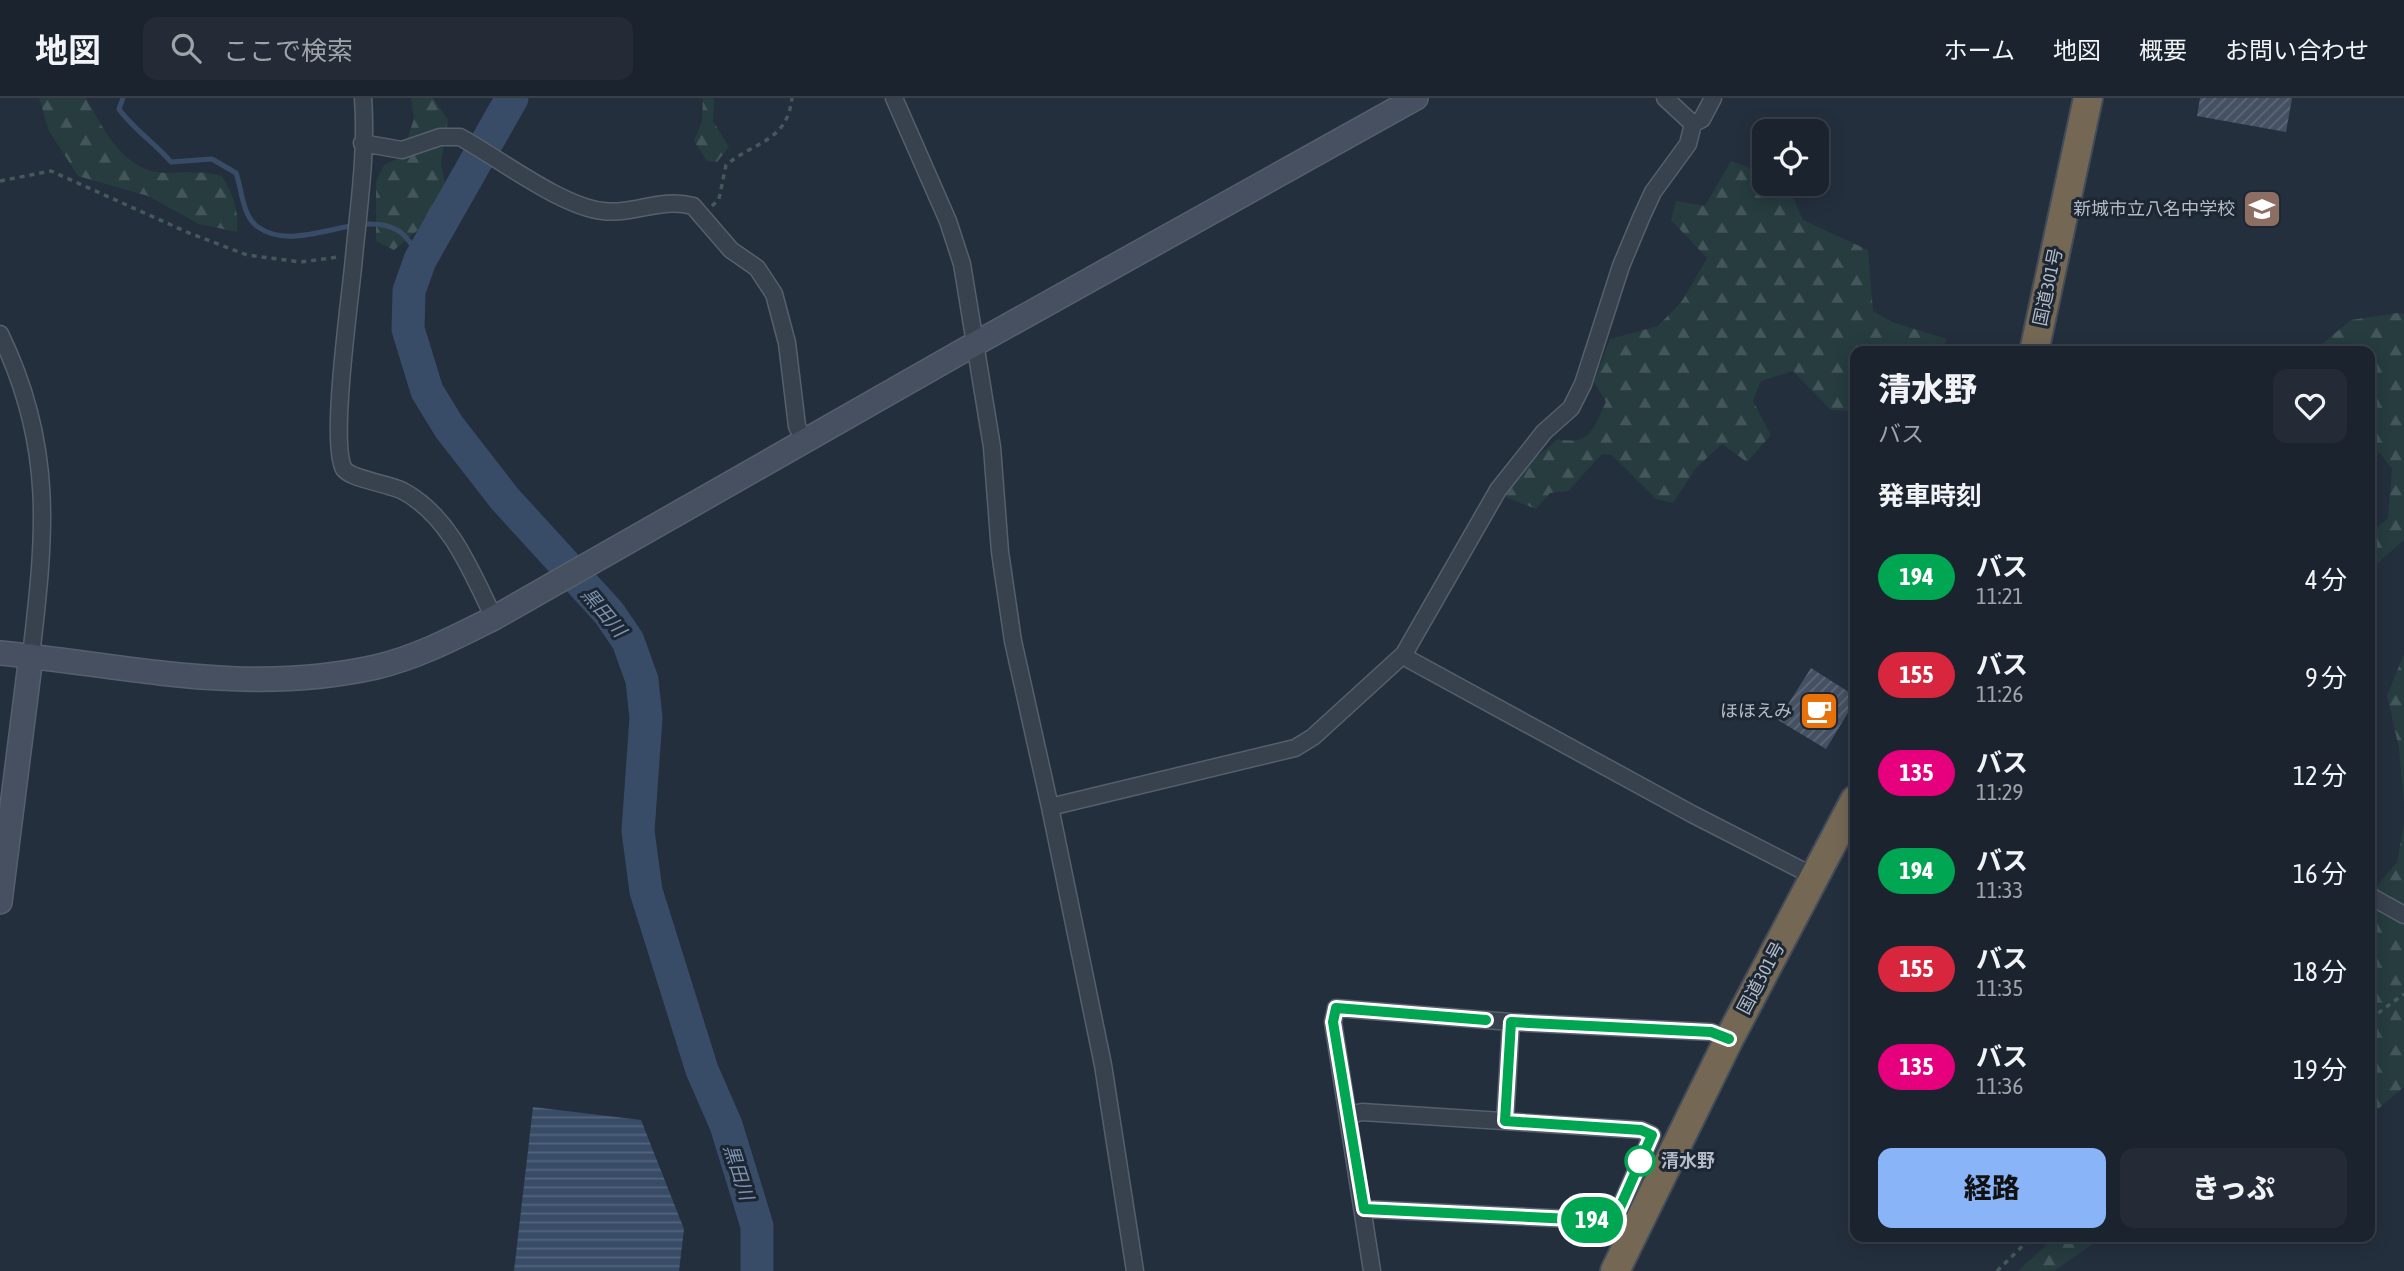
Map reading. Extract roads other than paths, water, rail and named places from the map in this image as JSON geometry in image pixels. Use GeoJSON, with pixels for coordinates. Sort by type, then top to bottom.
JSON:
{"type":"FeatureCollection","features":[{"type":"Feature","properties":{"kind":"highway","name":"国道301号"},"geometry":{"type":"LineString","coordinates":[[2035,346],[2088,98]]}},
{"type":"Feature","properties":{"kind":"highway","name":"国道301号"},"geometry":{"type":"LineString","coordinates":[[1615,1271],[1729,1039],[1850,810]]}},
{"type":"Feature","properties":{"kind":"street"},"geometry":{"type":"LineString","coordinates":[[363,98],[359,211],[339,428],[340,453],[345,470],[354,476],[404,491],[430,510],[449,531],[494,618]]}},
{"type":"Feature","properties":{"kind":"street"},"geometry":{"type":"LineString","coordinates":[[894,98],[948,221],[962,264],[973,345],[992,447],[1000,552],[1013,641],[1051,807],[1103,1065],[1135,1271]]}},
{"type":"Feature","properties":{"kind":"street"},"geometry":{"type":"LineString","coordinates":[[0,653],[247,681],[303,679],[377,666],[430,649],[546,589],[973,345],[1416,98]]}},
{"type":"Feature","properties":{"kind":"street"},"geometry":{"type":"LineString","coordinates":[[1665,98],[1693,124]]}},
{"type":"Feature","properties":{"kind":"street"},"geometry":{"type":"LineString","coordinates":[[1051,807],[1262,759],[1295,748],[1313,737],[1404,654],[1498,489],[1544,432],[1571,408],[1583,384],[1620,266],[1641,218],[1653,192],[1688,144],[1693,124],[1702,119],[1713,98]]}},
{"type":"Feature","properties":{"kind":"street"},"geometry":{"type":"LineString","coordinates":[[362,142],[401,150],[440,138],[460,137],[579,206],[604,212],[659,202],[693,205],[725,244],[757,268],[775,294],[787,343],[797,426],[804,441]]}},
{"type":"Feature","properties":{"kind":"street"},"geometry":{"type":"LineString","coordinates":[[0,334],[29,414],[41,466],[44,551],[0,902]]}},
{"type":"Feature","properties":{"kind":"street"},"geometry":{"type":"LineString","coordinates":[[1404,654],[1410,660],[1668,801],[1815,877]]}},
{"type":"Feature","properties":{"kind":"street"},"geometry":{"type":"LineString","coordinates":[[2375,900],[2404,915]]}},
{"type":"Feature","properties":{"kind":"street"},"geometry":{"type":"LineString","coordinates":[[1372,1271],[1333,1022],[1336,1008],[1511,1022],[1711,1032],[1729,1039]]}},
{"type":"Feature","properties":{"kind":"street"},"geometry":{"type":"LineString","coordinates":[[1505,1121],[1511,1022]]}},
{"type":"Feature","properties":{"kind":"street"},"geometry":{"type":"LineString","coordinates":[[1349,1115],[1362,1112],[1505,1121],[1641,1130],[1652,1135],[1614,1221],[1364,1209]]}},
{"type":"Feature","properties":{"kind":"water"},"geometry":{"type":"Polygon","coordinates":[[[533,1107],[641,1120],[684,1229],[679,1271],[514,1271],[533,1107]]]}},
{"type":"Feature","properties":{"kind":"waterway"},"geometry":{"type":"LineString","coordinates":[[123,98],[119,109],[171,162],[212,159],[236,173],[246,209],[258,227],[274,234],[291,236],[365,224],[382,225],[397,230],[404,236],[420,260]]}},
{"type":"Feature","properties":{"kind":"waterway","name":"黒田川"},"geometry":{"type":"LineString","coordinates":[[512,98],[420,260],[409,291],[408,329],[427,391],[449,427],[505,499],[609,613],[628,641],[642,680],[646,718],[638,831],[646,891],[702,1070],[726,1125],[757,1226],[757,1271]]}},
{"type":"Feature","properties":{"kind":"place","name":"新城市立八名中学校"},"geometry":{"type":"Point","coordinates":[2262,209]}},
{"type":"Feature","properties":{"kind":"place","name":"ほほえみ"},"geometry":{"type":"Point","coordinates":[1819,711]}},
{"type":"Feature","properties":{"kind":"place","name":"清水野"},"geometry":{"type":"Point","coordinates":[1640,1161]}}]}
